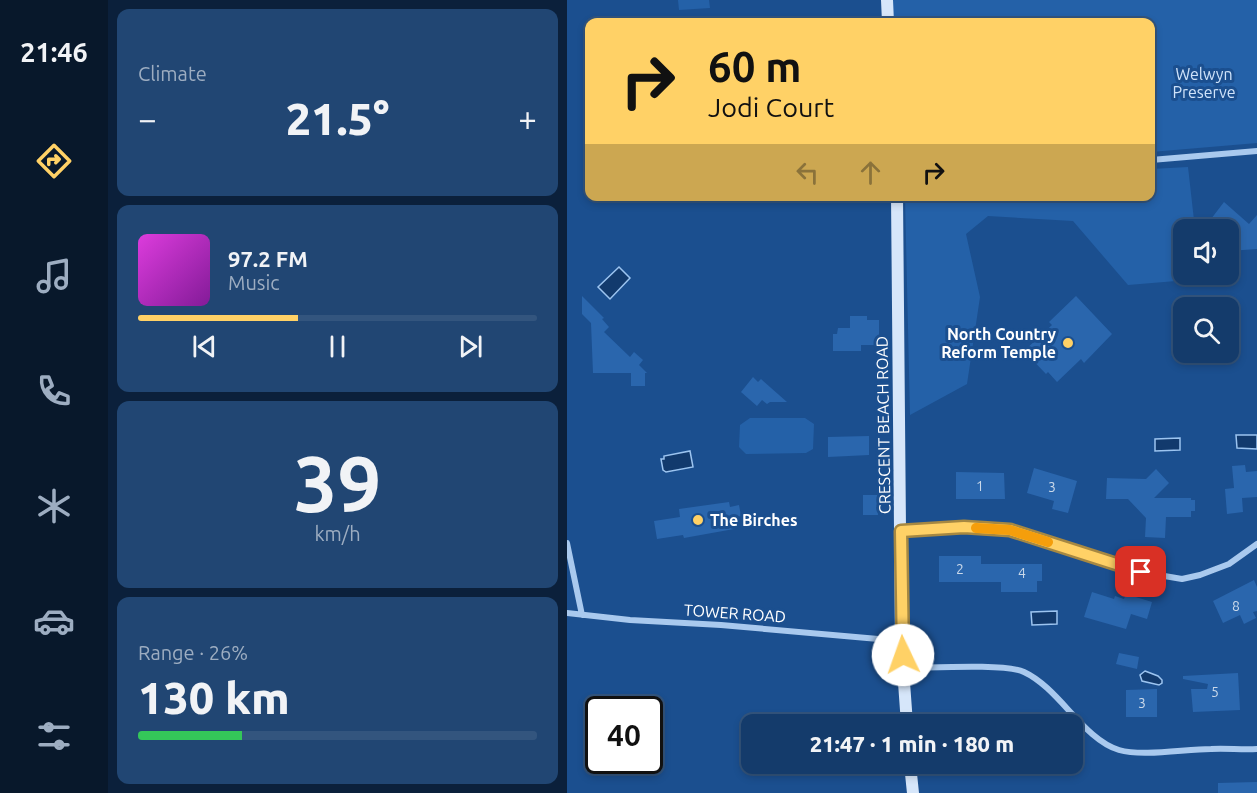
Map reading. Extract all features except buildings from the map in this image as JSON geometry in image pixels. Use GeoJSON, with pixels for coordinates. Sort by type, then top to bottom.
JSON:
{"type":"FeatureCollection","features":[{"type":"Feature","properties":{"kind":"street"},"geometry":{"type":"LineString","coordinates":[[887,0],[888,18]]}},
{"type":"Feature","properties":{"kind":"street"},"geometry":{"type":"LineString","coordinates":[[1155,160],[1257,152]]}},
{"type":"Feature","properties":{"kind":"street","name":"CRESCENT BEACH ROAD"},"geometry":{"type":"LineString","coordinates":[[897,201],[901,641],[905,668],[907,714]]}},
{"type":"Feature","properties":{"kind":"street"},"geometry":{"type":"LineString","coordinates":[[901,531],[964,527],[1010,530],[1141,572],[1182,579],[1229,564],[1257,544]]}},
{"type":"Feature","properties":{"kind":"street"},"geometry":{"type":"LineString","coordinates":[[567,543],[582,615]]}},
{"type":"Feature","properties":{"kind":"street","name":"TOWER ROAD"},"geometry":{"type":"LineString","coordinates":[[567,613],[901,641]]}},
{"type":"Feature","properties":{"kind":"street"},"geometry":{"type":"LineString","coordinates":[[905,668],[1002,668],[1022,671],[1039,682],[1103,743],[1120,750],[1138,752],[1257,749]]}},
{"type":"Feature","properties":{"kind":"street"},"geometry":{"type":"LineString","coordinates":[[911,774],[912,793]]}},
{"type":"Feature","properties":{"kind":"green space"},"geometry":{"type":"Polygon","coordinates":[[[678,0],[709,0],[710,8],[679,10],[678,0]]]}},
{"type":"Feature","properties":{"kind":"green space","name":"Welwyn Preserve"},"geometry":{"type":"Polygon","coordinates":[[[892,0],[1257,0],[1257,143],[1155,152],[1155,18],[894,18],[892,0]]]}},
{"type":"Feature","properties":{"kind":"green space"},"geometry":{"type":"Polygon","coordinates":[[[1188,167],[1194,219],[1173,219],[1173,281],[1128,285],[1073,221],[988,216],[966,234],[980,297],[967,384],[910,415],[905,201],[1155,201],[1155,169],[1188,167]]]}},
{"type":"Feature","properties":{"kind":"green space"},"geometry":{"type":"Polygon","coordinates":[[[750,418],[805,418],[814,424],[813,449],[806,453],[746,454],[739,447],[740,425],[750,418]]]}},
{"type":"Feature","properties":{"kind":"shaded area"},"geometry":{"type":"Polygon","coordinates":[[[619,267],[630,278],[610,299],[598,287],[619,267]]]}},
{"type":"Feature","properties":{"kind":"shaded area"},"geometry":{"type":"Polygon","coordinates":[[[1236,435],[1257,435],[1257,449],[1237,448],[1236,435]]]}},
{"type":"Feature","properties":{"kind":"shaded area"},"geometry":{"type":"Polygon","coordinates":[[[1180,438],[1180,450],[1155,451],[1155,439],[1180,438]]]}},
{"type":"Feature","properties":{"kind":"shaded area"},"geometry":{"type":"Polygon","coordinates":[[[690,451],[693,467],[666,472],[663,470],[661,459],[664,459],[664,456],[690,451]]]}},
{"type":"Feature","properties":{"kind":"shaded area"},"geometry":{"type":"Polygon","coordinates":[[[1057,611],[1057,624],[1032,625],[1031,612],[1057,611]]]}},
{"type":"Feature","properties":{"kind":"shaded area"},"geometry":{"type":"Polygon","coordinates":[[[1145,671],[1158,676],[1162,683],[1159,685],[1142,681],[1140,675],[1145,671]]]}},
{"type":"Feature","properties":{"kind":"slow traffic"},"geometry":{"type":"LineString","coordinates":[[976,528],[1010,530],[1048,542]]}},
{"type":"Feature","properties":{"kind":"place","name":"North Country Reform Temple"},"geometry":{"type":"Point","coordinates":[1068,343]}},
{"type":"Feature","properties":{"kind":"place","name":"The Birches"},"geometry":{"type":"Point","coordinates":[698,520]}},
{"type":"Feature","properties":{"kind":"route"},"geometry":{"type":"LineString","coordinates":[[903,655],[901,531],[964,527],[1010,530],[1141,572]]}}]}
